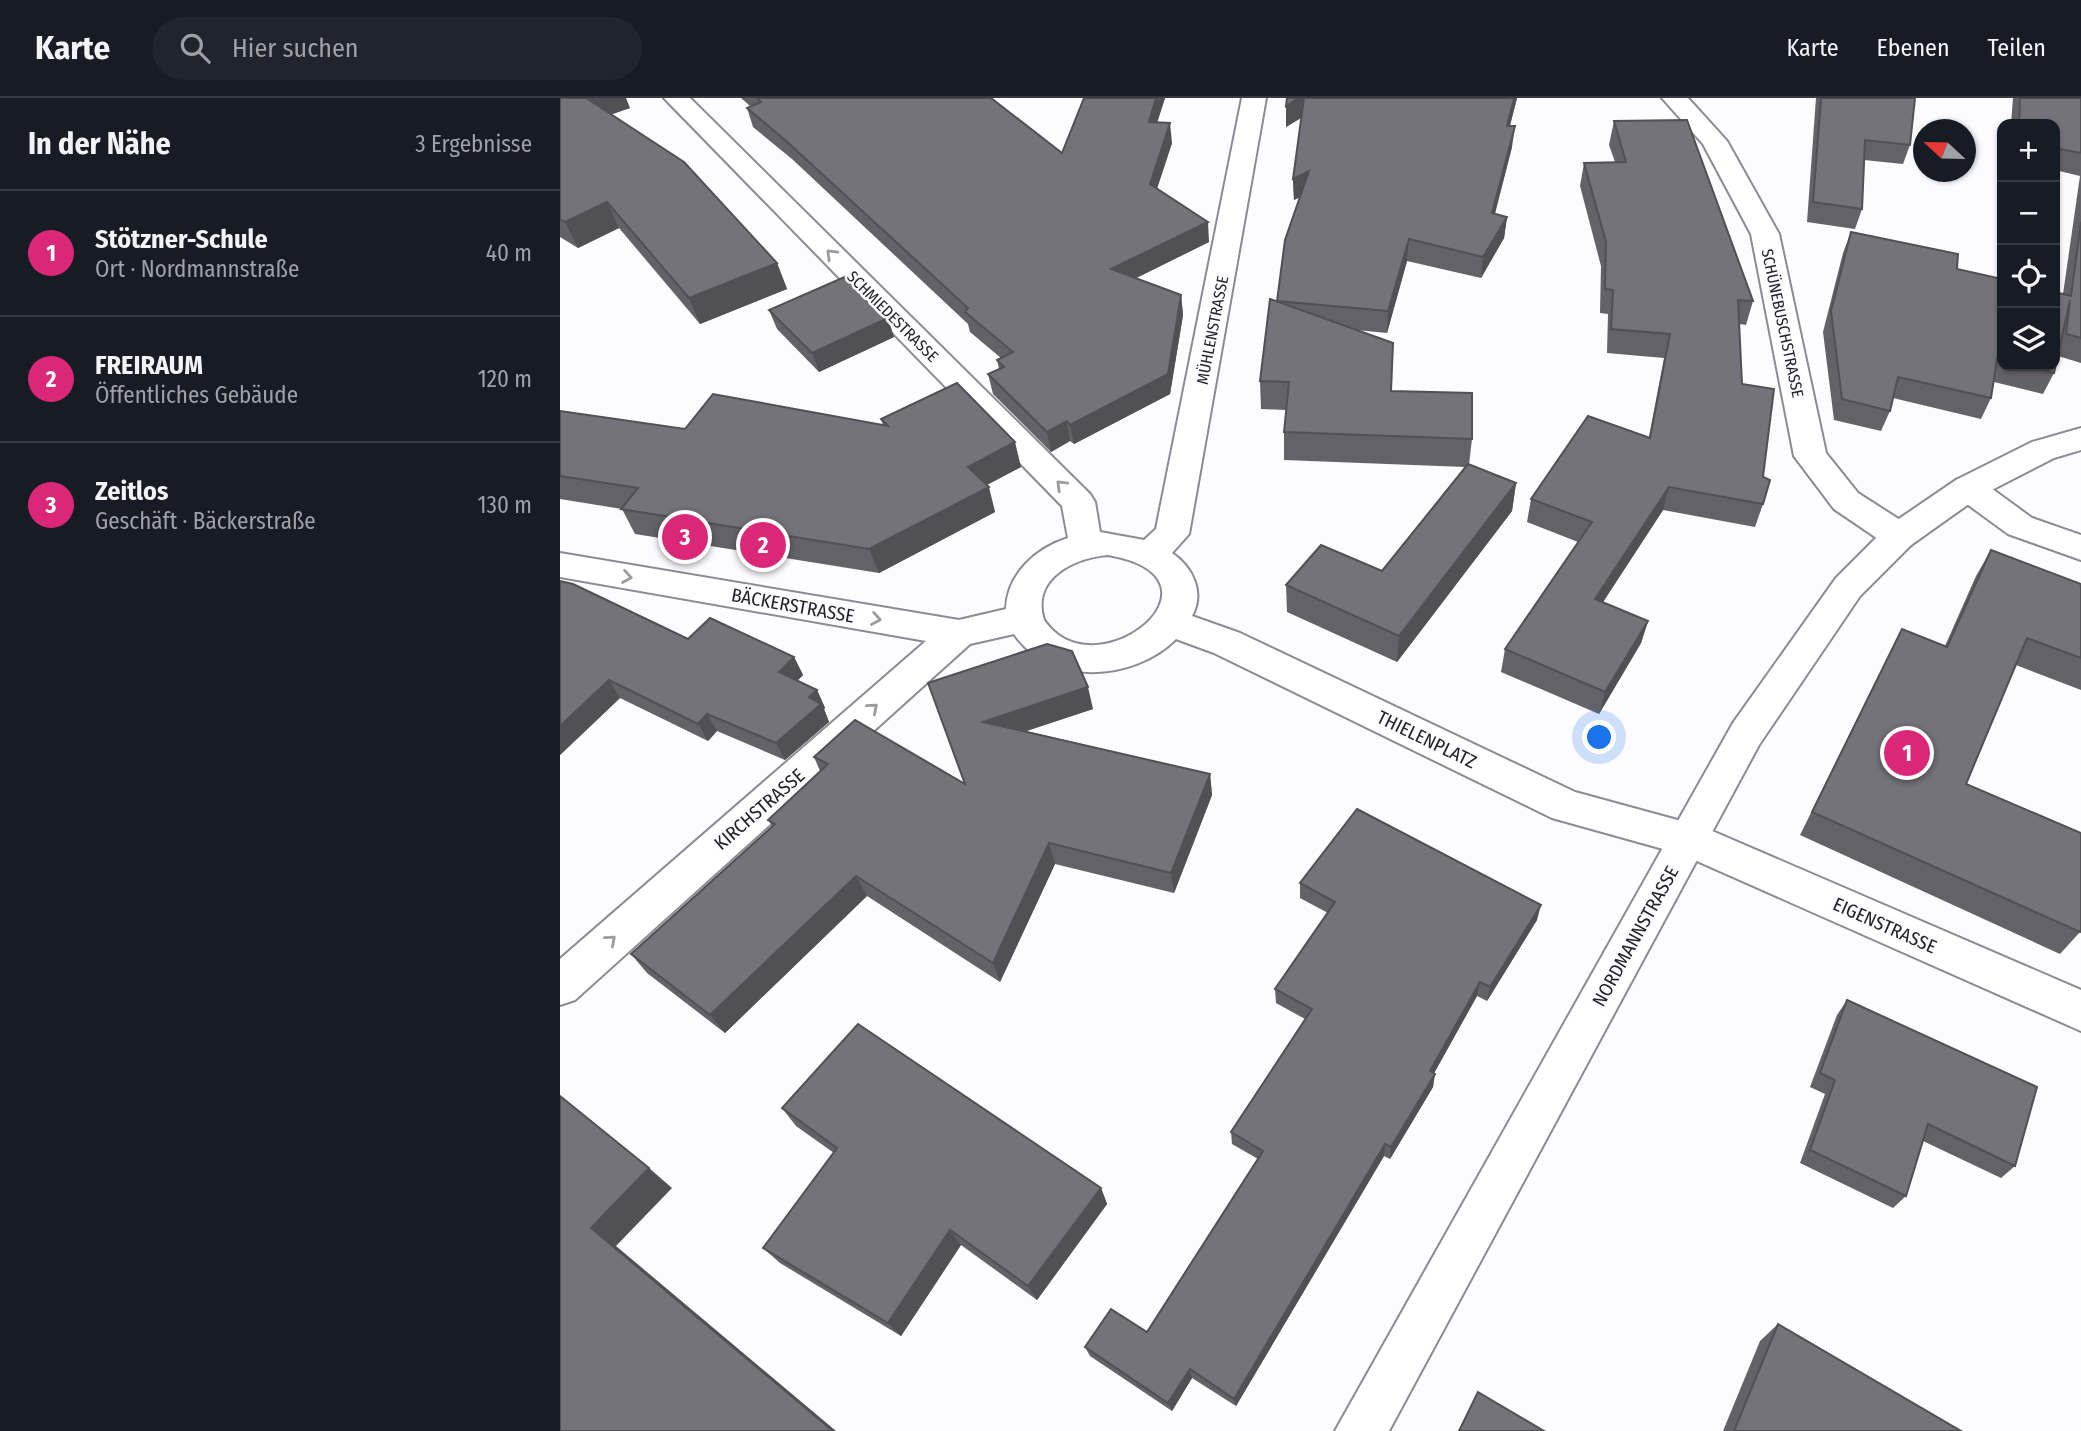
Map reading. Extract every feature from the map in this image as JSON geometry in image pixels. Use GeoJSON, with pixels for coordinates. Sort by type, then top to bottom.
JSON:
{"type":"FeatureCollection","features":[{"type":"Feature","properties":{"kind":"street","name":"SCHMIEDESTRASSE"},"geometry":{"type":"LineString","coordinates":[[676,98],[1078,502],[1086,545]]}},
{"type":"Feature","properties":{"kind":"street","name":"MÜHLENSTRASSE"},"geometry":{"type":"LineString","coordinates":[[1151,553],[1172,534],[1223,275],[1254,98]]}},
{"type":"Feature","properties":{"kind":"street","name":"SCHÜNEBUSCHSTRASSE"},"geometry":{"type":"LineString","coordinates":[[1674,98],[1714,141],[1765,234],[1810,456],[1846,500],[1899,536]]}},
{"type":"Feature","properties":{"kind":"street","name":"NORDMANNSTRASSE"},"geometry":{"type":"LineString","coordinates":[[1362,1431],[1746,734],[1832,609],[1848,587],[1899,536],[1968,488],[2043,450],[2081,439]]}},
{"type":"Feature","properties":{"kind":"street"},"geometry":{"type":"LineString","coordinates":[[1968,488],[2020,526],[2081,548]]}},
{"type":"Feature","properties":{"kind":"street"},"geometry":{"type":"LineString","coordinates":[[1108,543],[1131,545],[1151,553],[1165,563],[1174,576],[1179,591],[1178,607],[1170,622],[1154,639],[1132,652],[1104,658],[1077,657],[1052,649],[1035,636],[1024,618],[1026,588],[1036,573],[1049,561],[1086,545],[1108,543]]}},
{"type":"Feature","properties":{"kind":"street","name":"BÄCKERSTRASSE"},"geometry":{"type":"LineString","coordinates":[[560,565],[959,633],[1024,618]]}},
{"type":"Feature","properties":{"kind":"street","name":"THIELENPLATZ"},"geometry":{"type":"LineString","coordinates":[[1170,622],[1227,643],[1566,806],[1689,839]]}},
{"type":"Feature","properties":{"kind":"street","name":"KIRCHSTRASSE"},"geometry":{"type":"LineString","coordinates":[[560,986],[959,633]]}},
{"type":"Feature","properties":{"kind":"street","name":"EIGENSTRASSE"},"geometry":{"type":"LineString","coordinates":[[1689,839],[2081,1011]]}},
{"type":"Feature","properties":{"kind":"building"},"geometry":{"type":"Polygon","coordinates":[[[560,98],[586,98],[684,162],[777,263],[689,298],[607,202],[565,222],[560,219],[560,98]]]}},
{"type":"Feature","properties":{"kind":"building"},"geometry":{"type":"Polygon","coordinates":[[[757,98],[991,98],[1062,153],[1084,98],[1156,98],[1149,122],[1170,123],[1150,184],[1208,222],[1111,269],[1181,295],[1168,374],[1070,425],[1067,421],[1047,432],[988,374],[1004,367],[997,360],[1013,352],[965,312],[968,308],[747,108],[761,102],[757,98]]]}},
{"type":"Feature","properties":{"kind":"building"},"geometry":{"type":"Polygon","coordinates":[[[1287,98],[1299,98],[1286,106],[1287,98]]]}},
{"type":"Feature","properties":{"kind":"building"},"geometry":{"type":"Polygon","coordinates":[[[1304,98],[1514,98],[1507,126],[1515,126],[1492,213],[1507,217],[1483,257],[1409,239],[1388,311],[1277,301],[1285,240],[1309,171],[1293,179],[1304,98]]]}},
{"type":"Feature","properties":{"kind":"building"},"geometry":{"type":"Polygon","coordinates":[[[1821,98],[1915,98],[1910,145],[1865,140],[1862,209],[1813,202],[1821,98]]]}},
{"type":"Feature","properties":{"kind":"building"},"geometry":{"type":"Polygon","coordinates":[[[2020,98],[2081,98],[2081,153],[2060,149],[2060,119],[2019,119],[2020,98]]]}},
{"type":"Feature","properties":{"kind":"building"},"geometry":{"type":"Polygon","coordinates":[[[1687,120],[1753,301],[1738,300],[1742,384],[1774,389],[1763,477],[1770,480],[1763,504],[1669,487],[1595,599],[1648,621],[1605,692],[1505,649],[1592,522],[1531,499],[1588,416],[1650,438],[1670,334],[1611,329],[1613,290],[1605,289],[1606,242],[1584,163],[1626,162],[1614,121],[1687,120]]]}},
{"type":"Feature","properties":{"kind":"building"},"geometry":{"type":"Polygon","coordinates":[[[2081,222],[2081,338],[2066,334],[2070,300],[2060,346],[2060,293],[2071,296],[2081,222]]]}},
{"type":"Feature","properties":{"kind":"building"},"geometry":{"type":"Polygon","coordinates":[[[1851,232],[1958,254],[1957,269],[1997,278],[1997,359],[1991,398],[1898,377],[1890,411],[1842,399],[1831,311],[1851,232]]]}},
{"type":"Feature","properties":{"kind":"building"},"geometry":{"type":"Polygon","coordinates":[[[847,276],[888,318],[812,353],[769,310],[847,276]]]}},
{"type":"Feature","properties":{"kind":"building"},"geometry":{"type":"Polygon","coordinates":[[[1270,299],[1393,343],[1391,391],[1472,393],[1472,439],[1284,432],[1289,382],[1260,381],[1270,299]]]}},
{"type":"Feature","properties":{"kind":"building"},"geometry":{"type":"Polygon","coordinates":[[[957,383],[1015,442],[968,467],[989,487],[869,549],[621,509],[638,488],[560,476],[560,411],[685,429],[713,394],[888,426],[881,419],[957,383]]]}},
{"type":"Feature","properties":{"kind":"building"},"geometry":{"type":"Polygon","coordinates":[[[1468,464],[1516,483],[1399,636],[1286,585],[1321,545],[1382,571],[1468,464]]]}},
{"type":"Feature","properties":{"kind":"building"},"geometry":{"type":"Polygon","coordinates":[[[1991,550],[2081,584],[2081,658],[2027,638],[1966,784],[2081,833],[2080,932],[1812,812],[1902,629],[1947,647],[1991,550]]]}},
{"type":"Feature","properties":{"kind":"building"},"geometry":{"type":"Polygon","coordinates":[[[560,581],[573,584],[688,639],[710,618],[794,657],[779,672],[817,690],[809,697],[821,704],[776,743],[707,714],[698,724],[609,680],[560,726],[560,581]]]}},
{"type":"Feature","properties":{"kind":"building"},"geometry":{"type":"Polygon","coordinates":[[[1047,644],[1072,651],[1088,687],[983,722],[1210,774],[1171,873],[1049,843],[993,963],[856,876],[710,1015],[631,954],[775,824],[768,820],[828,764],[814,757],[855,720],[965,784],[928,683],[1047,644]]]}},
{"type":"Feature","properties":{"kind":"building"},"geometry":{"type":"Polygon","coordinates":[[[1357,809],[1541,905],[1490,987],[1480,982],[1430,1071],[1435,1074],[1391,1147],[1385,1144],[1234,1399],[1190,1369],[1168,1403],[1085,1347],[1111,1309],[1147,1332],[1263,1151],[1231,1132],[1312,1009],[1275,989],[1335,902],[1300,883],[1357,809]]]}},
{"type":"Feature","properties":{"kind":"building"},"geometry":{"type":"Polygon","coordinates":[[[1847,1000],[2037,1087],[2015,1166],[1928,1124],[1906,1196],[1810,1150],[1835,1080],[1820,1073],[1847,1000]]]}},
{"type":"Feature","properties":{"kind":"building"},"geometry":{"type":"Polygon","coordinates":[[[858,1024],[1101,1188],[1028,1286],[950,1230],[888,1323],[763,1248],[837,1148],[782,1108],[858,1024]]]}},
{"type":"Feature","properties":{"kind":"building"},"geometry":{"type":"Polygon","coordinates":[[[560,1096],[649,1168],[591,1228],[833,1431],[560,1431],[560,1096]]]}},
{"type":"Feature","properties":{"kind":"building"},"geometry":{"type":"Polygon","coordinates":[[[1778,1324],[1961,1431],[1734,1431],[1778,1324]]]}},
{"type":"Feature","properties":{"kind":"building"},"geometry":{"type":"Polygon","coordinates":[[[1478,1392],[1544,1431],[1459,1431],[1478,1392]]]}},
{"type":"Feature","properties":{"kind":"place","name":"Zeitlos"},"geometry":{"type":"Point","coordinates":[685,537]}},
{"type":"Feature","properties":{"kind":"place","name":"FREIRAUM"},"geometry":{"type":"Point","coordinates":[763,545]}},
{"type":"Feature","properties":{"kind":"place","name":"Stötzner-Schule"},"geometry":{"type":"Point","coordinates":[1907,753]}}]}
